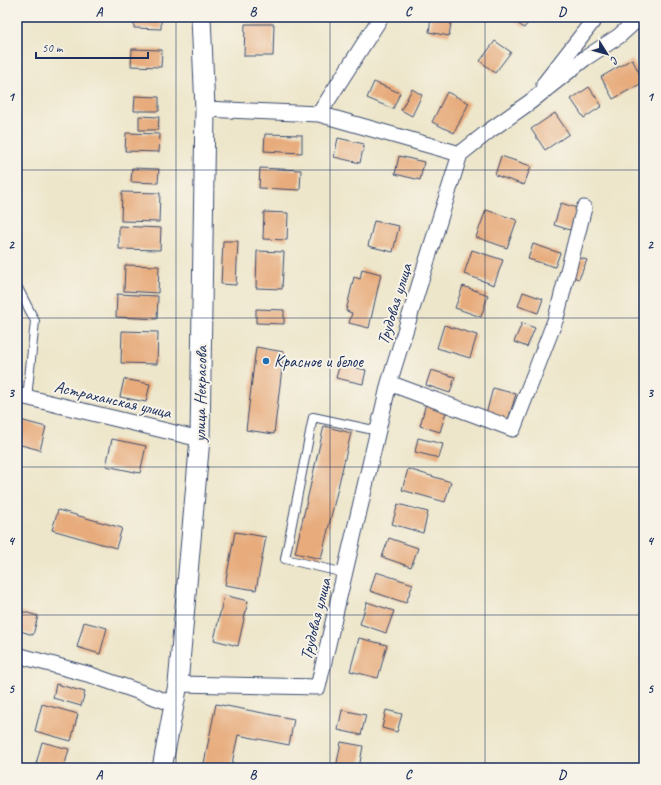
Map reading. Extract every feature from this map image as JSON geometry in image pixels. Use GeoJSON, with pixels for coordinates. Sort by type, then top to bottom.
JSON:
{"type":"FeatureCollection","features":[{"type":"Feature","properties":{"kind":"street","name":"улица Некрасова"},"geometry":{"type":"LineString","coordinates":[[162,768],[178,684],[200,439],[205,109],[201,17]]}},
{"type":"Feature","properties":{"kind":"street"},"geometry":{"type":"LineString","coordinates":[[319,114],[381,17]]}},
{"type":"Feature","properties":{"kind":"street"},"geometry":{"type":"LineString","coordinates":[[530,102],[596,17]]}},
{"type":"Feature","properties":{"kind":"street"},"geometry":{"type":"LineString","coordinates":[[205,109],[319,114],[460,154],[530,102],[584,59],[619,36],[640,17]]}},
{"type":"Feature","properties":{"kind":"street","name":"Трудовая улица"},"geometry":{"type":"LineString","coordinates":[[178,684],[318,687],[389,383],[460,154]]}},
{"type":"Feature","properties":{"kind":"street"},"geometry":{"type":"LineString","coordinates":[[389,383],[513,429],[556,318],[584,208]]}},
{"type":"Feature","properties":{"kind":"street","name":"Астраханская улица"},"geometry":{"type":"LineString","coordinates":[[22,397],[200,439]]}},
{"type":"Feature","properties":{"kind":"street"},"geometry":{"type":"LineString","coordinates":[[17,655],[90,675],[174,704]]}},
{"type":"Feature","properties":{"kind":"lane"},"geometry":{"type":"LineString","coordinates":[[17,286],[35,321],[22,397]]}},
{"type":"Feature","properties":{"kind":"lane"},"geometry":{"type":"LineString","coordinates":[[345,573],[285,559],[313,417],[378,432]]}},
{"type":"Feature","properties":{"kind":"building"},"geometry":{"type":"Polygon","coordinates":[[[134,17],[161,17],[161,29],[134,28],[134,17]]]}},
{"type":"Feature","properties":{"kind":"building"},"geometry":{"type":"Polygon","coordinates":[[[431,17],[452,17],[449,36],[429,32],[431,17]]]}},
{"type":"Feature","properties":{"kind":"building"},"geometry":{"type":"Polygon","coordinates":[[[509,17],[533,17],[524,28],[509,17]]]}},
{"type":"Feature","properties":{"kind":"building"},"geometry":{"type":"Polygon","coordinates":[[[245,24],[274,24],[273,56],[244,56],[245,24]]]}},
{"type":"Feature","properties":{"kind":"building"},"geometry":{"type":"Polygon","coordinates":[[[495,41],[511,52],[495,73],[480,61],[495,41]]]}},
{"type":"Feature","properties":{"kind":"building"},"geometry":{"type":"Polygon","coordinates":[[[132,49],[162,50],[161,67],[131,66],[132,49]]]}},
{"type":"Feature","properties":{"kind":"building"},"geometry":{"type":"Polygon","coordinates":[[[632,59],[644,82],[613,99],[601,77],[632,59]]]}},
{"type":"Feature","properties":{"kind":"building"},"geometry":{"type":"Polygon","coordinates":[[[374,82],[400,93],[393,109],[367,98],[374,82]]]}},
{"type":"Feature","properties":{"kind":"building"},"geometry":{"type":"Polygon","coordinates":[[[589,87],[602,106],[584,118],[571,99],[589,87]]]}},
{"type":"Feature","properties":{"kind":"building"},"geometry":{"type":"Polygon","coordinates":[[[412,89],[422,95],[412,116],[401,110],[412,89]]]}},
{"type":"Feature","properties":{"kind":"building"},"geometry":{"type":"Polygon","coordinates":[[[447,92],[469,103],[454,133],[432,122],[447,92]]]}},
{"type":"Feature","properties":{"kind":"building"},"geometry":{"type":"Polygon","coordinates":[[[135,96],[159,97],[159,111],[134,111],[135,96]]]}},
{"type":"Feature","properties":{"kind":"building"},"geometry":{"type":"Polygon","coordinates":[[[555,113],[569,134],[545,150],[531,129],[555,113]]]}},
{"type":"Feature","properties":{"kind":"building"},"geometry":{"type":"Polygon","coordinates":[[[139,116],[159,117],[158,130],[139,130],[139,116]]]}},
{"type":"Feature","properties":{"kind":"building"},"geometry":{"type":"Polygon","coordinates":[[[126,133],[160,134],[159,152],[125,151],[126,133]]]}},
{"type":"Feature","properties":{"kind":"building"},"geometry":{"type":"Polygon","coordinates":[[[265,134],[302,135],[302,153],[264,151],[265,134]]]}},
{"type":"Feature","properties":{"kind":"building"},"geometry":{"type":"Polygon","coordinates":[[[338,138],[364,144],[360,163],[334,157],[338,138]]]}},
{"type":"Feature","properties":{"kind":"building"},"geometry":{"type":"Polygon","coordinates":[[[399,156],[424,162],[420,180],[395,174],[399,156]]]}},
{"type":"Feature","properties":{"kind":"building"},"geometry":{"type":"Polygon","coordinates":[[[501,156],[531,166],[524,185],[495,175],[501,156]]]}},
{"type":"Feature","properties":{"kind":"building"},"geometry":{"type":"Polygon","coordinates":[[[132,168],[159,169],[158,183],[131,182],[132,168]]]}},
{"type":"Feature","properties":{"kind":"building"},"geometry":{"type":"Polygon","coordinates":[[[260,168],[301,170],[300,190],[259,188],[260,168]]]}},
{"type":"Feature","properties":{"kind":"building"},"geometry":{"type":"Polygon","coordinates":[[[122,192],[160,193],[159,222],[121,221],[122,192]]]}},
{"type":"Feature","properties":{"kind":"building"},"geometry":{"type":"Polygon","coordinates":[[[561,203],[577,208],[570,230],[554,225],[561,203]]]}},
{"type":"Feature","properties":{"kind":"building"},"geometry":{"type":"Polygon","coordinates":[[[486,210],[517,220],[507,248],[476,237],[486,210]]]}},
{"type":"Feature","properties":{"kind":"building"},"geometry":{"type":"Polygon","coordinates":[[[264,212],[288,213],[287,240],[263,239],[264,212]]]}},
{"type":"Feature","properties":{"kind":"building"},"geometry":{"type":"Polygon","coordinates":[[[374,221],[399,226],[393,252],[368,246],[374,221]]]}},
{"type":"Feature","properties":{"kind":"building"},"geometry":{"type":"Polygon","coordinates":[[[119,226],[161,228],[160,250],[119,249],[119,226]]]}},
{"type":"Feature","properties":{"kind":"building"},"geometry":{"type":"Polygon","coordinates":[[[223,241],[238,241],[236,285],[221,284],[223,241]]]}},
{"type":"Feature","properties":{"kind":"building"},"geometry":{"type":"Polygon","coordinates":[[[533,244],[560,253],[555,267],[528,259],[533,244]]]}},
{"type":"Feature","properties":{"kind":"building"},"geometry":{"type":"Polygon","coordinates":[[[472,250],[503,260],[494,285],[464,274],[472,250]]]}},
{"type":"Feature","properties":{"kind":"building"},"geometry":{"type":"Polygon","coordinates":[[[257,251],[284,252],[282,289],[256,288],[257,251]]]}},
{"type":"Feature","properties":{"kind":"building"},"geometry":{"type":"Polygon","coordinates":[[[578,257],[587,260],[579,279],[570,276],[578,257]]]}},
{"type":"Feature","properties":{"kind":"building"},"geometry":{"type":"Polygon","coordinates":[[[125,265],[159,266],[158,293],[124,291],[125,265]]]}},
{"type":"Feature","properties":{"kind":"building"},"geometry":{"type":"Polygon","coordinates":[[[362,269],[381,274],[369,328],[349,323],[352,313],[346,311],[354,277],[360,279],[362,269]]]}},
{"type":"Feature","properties":{"kind":"building"},"geometry":{"type":"Polygon","coordinates":[[[463,286],[488,295],[481,317],[455,308],[463,286]]]}},
{"type":"Feature","properties":{"kind":"building"},"geometry":{"type":"Polygon","coordinates":[[[523,292],[543,299],[538,313],[518,306],[523,292]]]}},
{"type":"Feature","properties":{"kind":"building"},"geometry":{"type":"Polygon","coordinates":[[[117,294],[158,296],[157,319],[116,317],[117,294]]]}},
{"type":"Feature","properties":{"kind":"building"},"geometry":{"type":"Polygon","coordinates":[[[256,309],[284,310],[284,324],[256,323],[256,309]]]}},
{"type":"Feature","properties":{"kind":"building"},"geometry":{"type":"Polygon","coordinates":[[[522,323],[535,328],[527,347],[514,342],[522,323]]]}},
{"type":"Feature","properties":{"kind":"building"},"geometry":{"type":"Polygon","coordinates":[[[444,325],[477,335],[470,358],[437,348],[444,325]]]}},
{"type":"Feature","properties":{"kind":"building"},"geometry":{"type":"Polygon","coordinates":[[[122,331],[158,332],[157,364],[121,363],[122,331]]]}},
{"type":"Feature","properties":{"kind":"building"},"geometry":{"type":"Polygon","coordinates":[[[256,347],[284,352],[274,434],[246,430],[256,347]]]}},
{"type":"Feature","properties":{"kind":"building"},"geometry":{"type":"Polygon","coordinates":[[[340,364],[366,370],[363,384],[336,378],[340,364]]]}},
{"type":"Feature","properties":{"kind":"building"},"geometry":{"type":"Polygon","coordinates":[[[431,370],[455,377],[450,393],[426,385],[431,370]]]}},
{"type":"Feature","properties":{"kind":"building"},"geometry":{"type":"Polygon","coordinates":[[[124,379],[150,384],[146,402],[120,397],[124,379]]]}},
{"type":"Feature","properties":{"kind":"building"},"geometry":{"type":"Polygon","coordinates":[[[493,388],[516,394],[508,420],[486,414],[493,388]]]}},
{"type":"Feature","properties":{"kind":"building"},"geometry":{"type":"Polygon","coordinates":[[[426,403],[447,409],[440,432],[420,426],[426,403]]]}},
{"type":"Feature","properties":{"kind":"building"},"geometry":{"type":"Polygon","coordinates":[[[20,420],[46,427],[40,450],[17,444],[17,433],[20,420]]]}},
{"type":"Feature","properties":{"kind":"building"},"geometry":{"type":"Polygon","coordinates":[[[324,426],[351,433],[321,559],[295,553],[324,426]]]}},
{"type":"Feature","properties":{"kind":"building"},"geometry":{"type":"Polygon","coordinates":[[[418,438],[443,444],[439,458],[415,452],[418,438]]]}},
{"type":"Feature","properties":{"kind":"building"},"geometry":{"type":"Polygon","coordinates":[[[112,439],[146,446],[140,473],[106,466],[112,439]]]}},
{"type":"Feature","properties":{"kind":"building"},"geometry":{"type":"Polygon","coordinates":[[[408,469],[451,482],[445,502],[402,490],[408,469]]]}},
{"type":"Feature","properties":{"kind":"building"},"geometry":{"type":"Polygon","coordinates":[[[398,504],[428,512],[423,533],[392,524],[398,504]]]}},
{"type":"Feature","properties":{"kind":"building"},"geometry":{"type":"Polygon","coordinates":[[[58,510],[122,528],[116,548],[52,530],[58,510]]]}},
{"type":"Feature","properties":{"kind":"building"},"geometry":{"type":"Polygon","coordinates":[[[235,532],[266,537],[256,590],[225,585],[235,532]]]}},
{"type":"Feature","properties":{"kind":"building"},"geometry":{"type":"Polygon","coordinates":[[[389,538],[418,548],[411,567],[382,557],[389,538]]]}},
{"type":"Feature","properties":{"kind":"building"},"geometry":{"type":"Polygon","coordinates":[[[376,572],[413,584],[406,603],[370,591],[376,572]]]}},
{"type":"Feature","properties":{"kind":"building"},"geometry":{"type":"Polygon","coordinates":[[[224,595],[248,601],[238,646],[214,640],[224,595]]]}},
{"type":"Feature","properties":{"kind":"building"},"geometry":{"type":"Polygon","coordinates":[[[367,602],[394,611],[386,633],[360,624],[367,602]]]}},
{"type":"Feature","properties":{"kind":"building"},"geometry":{"type":"Polygon","coordinates":[[[17,610],[38,616],[33,635],[17,630],[17,610]]]}},
{"type":"Feature","properties":{"kind":"building"},"geometry":{"type":"Polygon","coordinates":[[[84,622],[107,628],[100,654],[77,647],[84,622]]]}},
{"type":"Feature","properties":{"kind":"building"},"geometry":{"type":"Polygon","coordinates":[[[359,638],[387,645],[378,678],[350,671],[359,638]]]}},
{"type":"Feature","properties":{"kind":"building"},"geometry":{"type":"Polygon","coordinates":[[[56,684],[85,692],[81,706],[53,698],[56,684]]]}},
{"type":"Feature","properties":{"kind":"building"},"geometry":{"type":"Polygon","coordinates":[[[42,704],[78,714],[71,741],[35,731],[42,704]]]}},
{"type":"Feature","properties":{"kind":"building"},"geometry":{"type":"Polygon","coordinates":[[[216,704],[294,719],[289,745],[238,735],[231,768],[203,768],[216,704]]]}},
{"type":"Feature","properties":{"kind":"building"},"geometry":{"type":"Polygon","coordinates":[[[342,710],[366,715],[361,735],[338,730],[342,710]]]}},
{"type":"Feature","properties":{"kind":"building"},"geometry":{"type":"Polygon","coordinates":[[[386,710],[402,714],[397,732],[382,728],[386,710]]]}},
{"type":"Feature","properties":{"kind":"building"},"geometry":{"type":"Polygon","coordinates":[[[42,742],[69,749],[64,768],[52,768],[36,764],[42,742]]]}},
{"type":"Feature","properties":{"kind":"building"},"geometry":{"type":"Polygon","coordinates":[[[341,742],[363,746],[359,768],[336,768],[341,742]]]}},
{"type":"Feature","properties":{"kind":"place","name":"Красное и белое"},"geometry":{"type":"Point","coordinates":[266,361]}}]}
